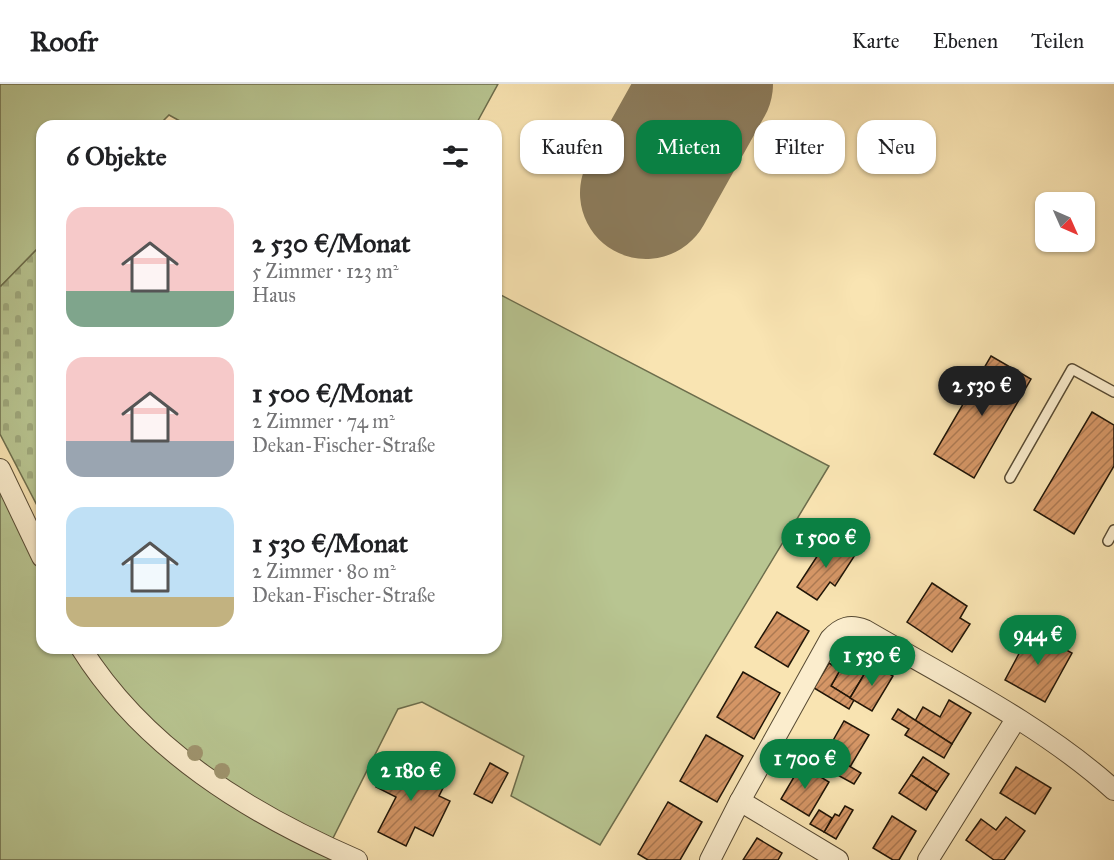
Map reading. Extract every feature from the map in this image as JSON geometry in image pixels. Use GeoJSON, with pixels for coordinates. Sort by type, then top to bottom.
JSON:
{"type":"FeatureCollection","features":[{"type":"Feature","properties":{"kind":"street"},"geometry":{"type":"LineString","coordinates":[[0,469],[36,544]]}},
{"type":"Feature","properties":{"kind":"street"},"geometry":{"type":"LineString","coordinates":[[710,860],[830,639],[838,630],[846,627],[855,626],[865,630],[1016,719],[1086,765],[1114,790]]}},
{"type":"Feature","properties":{"kind":"street"},"geometry":{"type":"LineString","coordinates":[[85,654],[95,671],[148,731],[213,783],[304,837],[357,860]]}},
{"type":"Feature","properties":{"kind":"street"},"geometry":{"type":"LineString","coordinates":[[928,860],[1016,719]]}},
{"type":"Feature","properties":{"kind":"street"},"geometry":{"type":"LineString","coordinates":[[740,801],[838,860]]}},
{"type":"Feature","properties":{"kind":"lane"},"geometry":{"type":"LineString","coordinates":[[1010,478],[1072,369],[1114,392]]}},
{"type":"Feature","properties":{"kind":"lane"},"geometry":{"type":"LineString","coordinates":[[1108,541],[1114,530]]}},
{"type":"Feature","properties":{"kind":"green space"},"geometry":{"type":"Polygon","coordinates":[[[0,84],[498,84],[478,120],[178,120],[169,115],[164,120],[36,120],[36,250],[0,287],[0,84]]]}},
{"type":"Feature","properties":{"kind":"green space"},"geometry":{"type":"Polygon","coordinates":[[[36,250],[36,503],[0,434],[0,287],[36,250]]]}},
{"type":"Feature","properties":{"kind":"green space"},"geometry":{"type":"Polygon","coordinates":[[[502,296],[829,466],[600,845],[511,796],[524,756],[422,702],[398,709],[332,840],[308,831],[216,776],[151,727],[93,654],[502,654],[502,296]]]}},
{"type":"Feature","properties":{"kind":"green space"},"geometry":{"type":"Polygon","coordinates":[[[0,487],[36,562],[36,654],[81,654],[144,735],[208,790],[301,845],[333,860],[0,860],[0,487]]]}},
{"type":"Feature","properties":{"kind":"building"},"geometry":{"type":"Polygon","coordinates":[[[991,356],[1031,379],[974,478],[934,454],[991,356]]]}},
{"type":"Feature","properties":{"kind":"building"},"geometry":{"type":"Polygon","coordinates":[[[1092,412],[1114,425],[1114,466],[1074,534],[1034,510],[1092,412]]]}},
{"type":"Feature","properties":{"kind":"building"},"geometry":{"type":"Polygon","coordinates":[[[829,538],[855,555],[835,586],[830,582],[817,600],[797,587],[829,538]]]}},
{"type":"Feature","properties":{"kind":"building"},"geometry":{"type":"Polygon","coordinates":[[[932,583],[967,606],[960,618],[970,624],[952,652],[907,622],[932,583]]]}},
{"type":"Feature","properties":{"kind":"building"},"geometry":{"type":"Polygon","coordinates":[[[777,612],[809,631],[788,667],[755,647],[777,612]]]}},
{"type":"Feature","properties":{"kind":"building"},"geometry":{"type":"Polygon","coordinates":[[[1031,631],[1072,653],[1045,702],[1005,680],[1031,631]]]}},
{"type":"Feature","properties":{"kind":"building"},"geometry":{"type":"Polygon","coordinates":[[[851,651],[871,663],[850,698],[831,686],[851,651]]]}},
{"type":"Feature","properties":{"kind":"building"},"geometry":{"type":"Polygon","coordinates":[[[829,663],[840,670],[831,686],[854,700],[849,709],[814,688],[829,663]]]}},
{"type":"Feature","properties":{"kind":"building"},"geometry":{"type":"Polygon","coordinates":[[[871,663],[893,676],[872,711],[850,698],[871,663]]]}},
{"type":"Feature","properties":{"kind":"building"},"geometry":{"type":"Polygon","coordinates":[[[743,672],[780,693],[754,739],[717,717],[743,672]]]}},
{"type":"Feature","properties":{"kind":"building"},"geometry":{"type":"Polygon","coordinates":[[[949,700],[971,713],[952,744],[915,721],[923,707],[940,717],[949,700]]]}},
{"type":"Feature","properties":{"kind":"building"},"geometry":{"type":"Polygon","coordinates":[[[898,709],[952,744],[944,758],[905,735],[909,729],[892,719],[898,709]]]}},
{"type":"Feature","properties":{"kind":"building"},"geometry":{"type":"Polygon","coordinates":[[[844,721],[869,735],[850,767],[826,753],[844,721]]]}},
{"type":"Feature","properties":{"kind":"building"},"geometry":{"type":"Polygon","coordinates":[[[706,735],[743,756],[717,802],[680,781],[706,735]]]}},
{"type":"Feature","properties":{"kind":"building"},"geometry":{"type":"Polygon","coordinates":[[[390,757],[445,784],[439,796],[450,801],[433,836],[415,827],[406,846],[378,832],[396,797],[376,787],[390,757]]]}},
{"type":"Feature","properties":{"kind":"building"},"geometry":{"type":"Polygon","coordinates":[[[923,757],[949,774],[937,792],[911,775],[923,757]]]}},
{"type":"Feature","properties":{"kind":"building"},"geometry":{"type":"Polygon","coordinates":[[[839,760],[861,773],[854,784],[832,772],[839,760]]]}},
{"type":"Feature","properties":{"kind":"building"},"geometry":{"type":"Polygon","coordinates":[[[490,763],[508,773],[492,803],[474,794],[490,763]]]}},
{"type":"Feature","properties":{"kind":"building"},"geometry":{"type":"Polygon","coordinates":[[[801,765],[829,782],[809,816],[781,799],[801,765]]]}},
{"type":"Feature","properties":{"kind":"building"},"geometry":{"type":"Polygon","coordinates":[[[1016,767],[1051,788],[1035,814],[1000,793],[1016,767]]]}},
{"type":"Feature","properties":{"kind":"building"},"geometry":{"type":"Polygon","coordinates":[[[911,775],[937,792],[926,810],[899,793],[911,775]]]}},
{"type":"Feature","properties":{"kind":"building"},"geometry":{"type":"Polygon","coordinates":[[[668,802],[702,822],[680,860],[648,860],[638,854],[668,802]]]}},
{"type":"Feature","properties":{"kind":"building"},"geometry":{"type":"Polygon","coordinates":[[[845,806],[853,810],[836,839],[824,832],[835,814],[839,816],[845,806]]]}},
{"type":"Feature","properties":{"kind":"building"},"geometry":{"type":"Polygon","coordinates":[[[819,810],[832,818],[824,832],[810,824],[819,810]]]}},
{"type":"Feature","properties":{"kind":"building"},"geometry":{"type":"Polygon","coordinates":[[[892,816],[916,831],[899,860],[893,860],[873,848],[892,816]]]}},
{"type":"Feature","properties":{"kind":"building"},"geometry":{"type":"Polygon","coordinates":[[[1006,817],[1025,831],[1004,860],[994,860],[966,840],[981,819],[996,830],[1006,817]]]}},
{"type":"Feature","properties":{"kind":"building"},"geometry":{"type":"Polygon","coordinates":[[[757,838],[782,853],[778,860],[743,860],[757,838]]]}},
{"type":"Feature","properties":{"kind":"runway"},"geometry":{"type":"LineString","coordinates":[[646,193],[707,84]]}}]}
